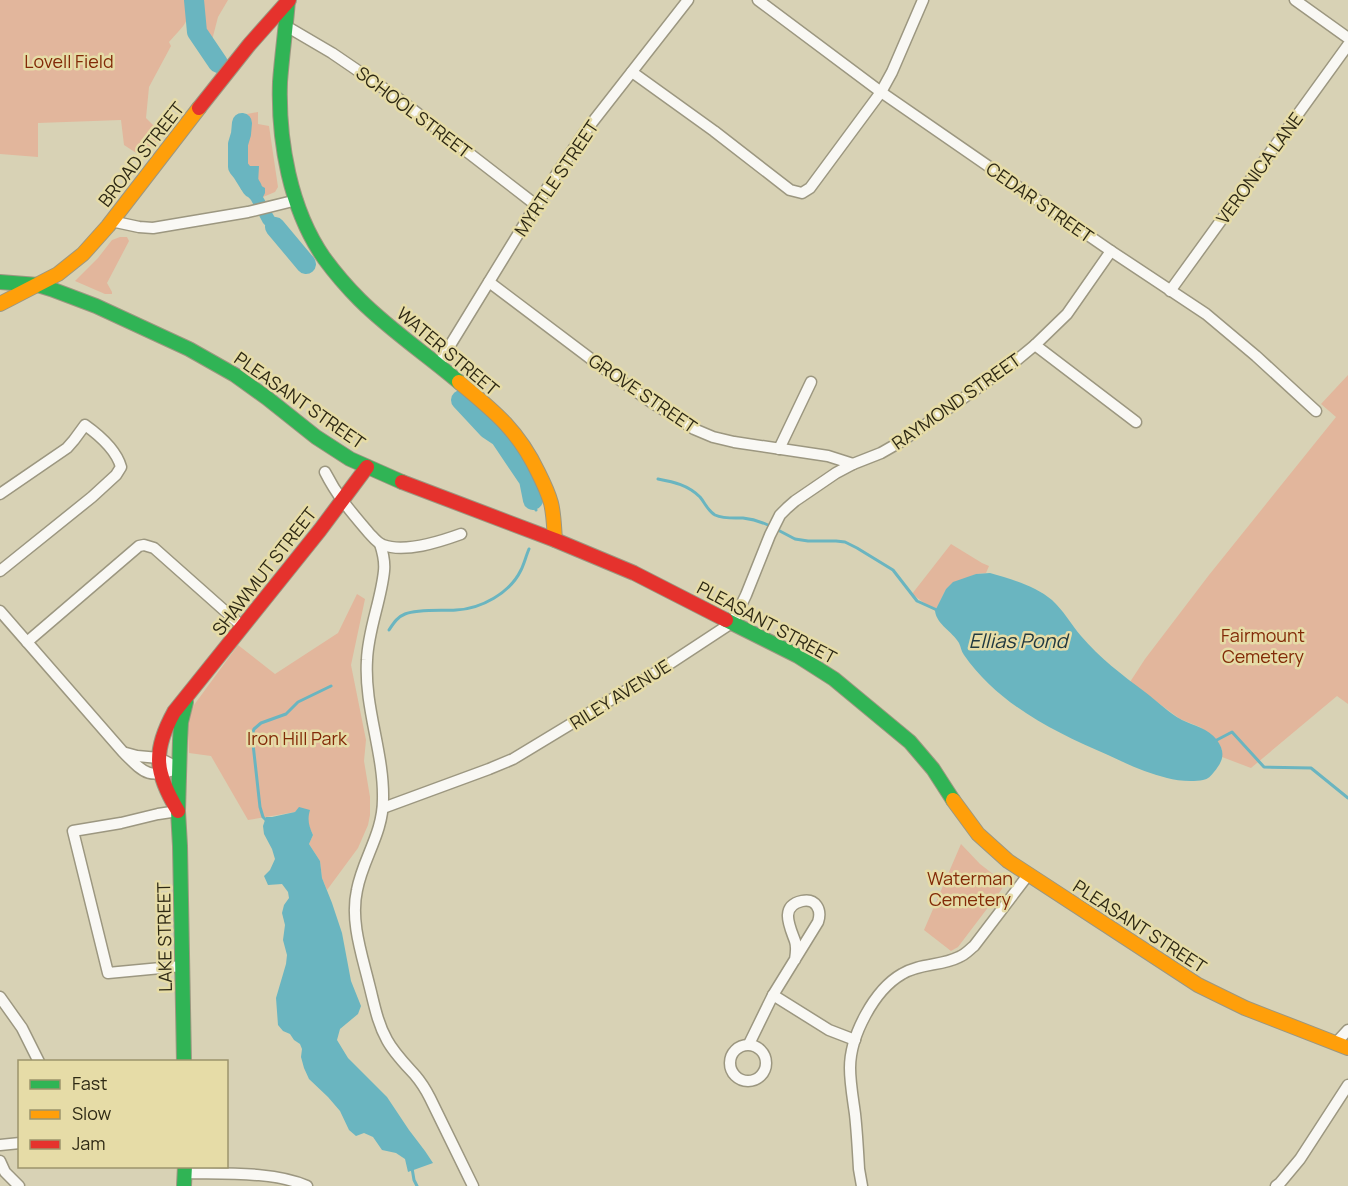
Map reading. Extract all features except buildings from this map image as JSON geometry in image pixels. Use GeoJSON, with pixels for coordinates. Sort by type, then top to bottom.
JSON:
{"type":"FeatureCollection","features":[{"type":"Feature","properties":{"kind":"main road","name":"WATER STREET"},"geometry":{"type":"LineString","coordinates":[[288,0],[281,73],[281,108],[288,163],[297,200],[315,243],[334,271],[371,310],[462,384],[504,422],[523,445],[550,499],[555,540]]}},
{"type":"Feature","properties":{"kind":"main road","name":"BROAD STREET"},"geometry":{"type":"LineString","coordinates":[[0,304],[56,277],[81,257],[259,33],[288,0]]}},
{"type":"Feature","properties":{"kind":"main road","name":"PLEASANT STREET"},"geometry":{"type":"LineString","coordinates":[[0,282],[38,285],[69,295],[189,349],[236,375],[327,445],[367,467],[634,573],[821,669],[910,742],[978,834],[1008,861],[1198,985],[1245,1008],[1342,1046]]}},
{"type":"Feature","properties":{"kind":"main road","name":"SHAWMUT STREET"},"geometry":{"type":"LineString","coordinates":[[159,766],[164,729],[174,712],[367,467]]}},
{"type":"Feature","properties":{"kind":"main road","name":"SHAWMUT STREET"},"geometry":{"type":"LineString","coordinates":[[179,768],[181,722],[187,697]]}},
{"type":"Feature","properties":{"kind":"main road","name":"LAKE STREET"},"geometry":{"type":"LineString","coordinates":[[159,766],[164,787],[177,811]]}},
{"type":"Feature","properties":{"kind":"main road","name":"LAKE STREET"},"geometry":{"type":"LineString","coordinates":[[179,768],[177,811],[180,846],[184,1060]]}},
{"type":"Feature","properties":{"kind":"street","name":"MYRTLE STREET"},"geometry":{"type":"LineString","coordinates":[[438,365],[584,133],[688,0]]}},
{"type":"Feature","properties":{"kind":"street","name":"CEDAR STREET"},"geometry":{"type":"LineString","coordinates":[[758,0],[881,93],[1206,314],[1317,411]]}},
{"type":"Feature","properties":{"kind":"street"},"geometry":{"type":"LineString","coordinates":[[632,72],[790,190],[802,193],[810,188],[881,93],[922,0]]}},
{"type":"Feature","properties":{"kind":"street"},"geometry":{"type":"LineString","coordinates":[[1295,0],[1348,38]]}},
{"type":"Feature","properties":{"kind":"street","name":"SCHOOL STREET"},"geometry":{"type":"LineString","coordinates":[[286,26],[370,78],[536,206]]}},
{"type":"Feature","properties":{"kind":"street","name":"VERONICA LANE"},"geometry":{"type":"LineString","coordinates":[[1170,291],[1348,45]]}},
{"type":"Feature","properties":{"kind":"street"},"geometry":{"type":"LineString","coordinates":[[111,221],[139,228],[153,228],[248,212],[297,200]]}},
{"type":"Feature","properties":{"kind":"street","name":"RAYMOND STREET"},"geometry":{"type":"LineString","coordinates":[[733,622],[780,515],[795,501],[836,473],[902,441],[1035,345],[1067,314],[1111,251]]}},
{"type":"Feature","properties":{"kind":"street","name":"GROVE STREET"},"geometry":{"type":"LineString","coordinates":[[489,282],[603,368],[694,429],[734,442],[828,456],[853,464]]}},
{"type":"Feature","properties":{"kind":"street"},"geometry":{"type":"LineString","coordinates":[[1035,345],[1136,422]]}},
{"type":"Feature","properties":{"kind":"street"},"geometry":{"type":"LineString","coordinates":[[779,449],[811,382]]}},
{"type":"Feature","properties":{"kind":"street"},"geometry":{"type":"LineString","coordinates":[[0,571],[92,497],[116,476],[121,467],[104,441],[85,425],[67,448],[1,493]]}},
{"type":"Feature","properties":{"kind":"street"},"geometry":{"type":"LineString","coordinates":[[325,472],[342,501],[380,544],[384,558],[384,570],[370,631],[366,672],[382,781],[383,808],[377,836],[356,891],[356,921],[359,938],[378,1021],[393,1049],[423,1085],[473,1186]]}},
{"type":"Feature","properties":{"kind":"street"},"geometry":{"type":"LineString","coordinates":[[380,544],[394,548],[426,545],[461,534]]}},
{"type":"Feature","properties":{"kind":"street"},"geometry":{"type":"LineString","coordinates":[[27,642],[139,546],[144,545],[154,548],[243,627]]}},
{"type":"Feature","properties":{"kind":"street"},"geometry":{"type":"LineString","coordinates":[[0,611],[137,767],[146,772],[159,766],[179,768]]}},
{"type":"Feature","properties":{"kind":"street","name":"RILEY AVENUE"},"geometry":{"type":"LineString","coordinates":[[383,808],[506,762],[660,670],[733,622]]}},
{"type":"Feature","properties":{"kind":"street"},"geometry":{"type":"LineString","coordinates":[[123,752],[159,766],[179,768]]}},
{"type":"Feature","properties":{"kind":"street"},"geometry":{"type":"LineString","coordinates":[[177,811],[73,831],[108,973],[182,966]]}},
{"type":"Feature","properties":{"kind":"street"},"geometry":{"type":"LineString","coordinates":[[862,1186],[850,1068],[855,1040],[868,1011],[891,981],[910,969],[959,957],[974,946],[1028,875]]}},
{"type":"Feature","properties":{"kind":"street"},"geometry":{"type":"LineString","coordinates":[[749,1044],[773,995],[795,960],[818,922],[819,909],[809,901],[800,901],[788,912],[787,918],[796,942],[795,960]]}},
{"type":"Feature","properties":{"kind":"street"},"geometry":{"type":"LineString","coordinates":[[773,995],[829,1030],[855,1040]]}},
{"type":"Feature","properties":{"kind":"street"},"geometry":{"type":"LineString","coordinates":[[0,997],[22,1028],[38,1060]]}},
{"type":"Feature","properties":{"kind":"street"},"geometry":{"type":"LineString","coordinates":[[1342,1046],[1348,1030]]}},
{"type":"Feature","properties":{"kind":"street"},"geometry":{"type":"LineString","coordinates":[[1276,1186],[1300,1159],[1348,1085]]}},
{"type":"Feature","properties":{"kind":"street"},"geometry":{"type":"LineString","coordinates":[[0,1145],[18,1143]]}},
{"type":"Feature","properties":{"kind":"street"},"geometry":{"type":"LineString","coordinates":[[0,1161],[5,1172],[19,1186]]}},
{"type":"Feature","properties":{"kind":"street"},"geometry":{"type":"LineString","coordinates":[[184,1175],[255,1175],[287,1179],[307,1186]]}},
{"type":"Feature","properties":{"kind":"green space","name":"Lovell Field"},"geometry":{"type":"Polygon","coordinates":[[[0,0],[189,0],[187,19],[169,42],[171,46],[149,87],[146,118],[162,134],[144,158],[124,145],[121,120],[38,123],[38,157],[0,154],[0,0]]]}},
{"type":"Feature","properties":{"kind":"green space"},"geometry":{"type":"Polygon","coordinates":[[[197,0],[228,0],[218,17],[210,48],[201,34],[197,0]]]}},
{"type":"Feature","properties":{"kind":"green space"},"geometry":{"type":"Polygon","coordinates":[[[258,112],[258,124],[269,126],[278,187],[275,192],[263,197],[258,184],[241,166],[247,114],[258,112]]]}},
{"type":"Feature","properties":{"kind":"green space"},"geometry":{"type":"Polygon","coordinates":[[[127,237],[129,241],[107,283],[112,294],[105,294],[75,281],[112,240],[127,237]]]}},
{"type":"Feature","properties":{"kind":"green space","name":"Fairmount Cemetery"},"geometry":{"type":"Polygon","coordinates":[[[1348,375],[1348,704],[1337,696],[1251,768],[1222,757],[1222,750],[1218,742],[1200,727],[1180,719],[1130,682],[1209,575],[1336,417],[1321,404],[1348,375]]]}},
{"type":"Feature","properties":{"kind":"green space"},"geometry":{"type":"Polygon","coordinates":[[[951,544],[989,566],[986,573],[976,574],[946,589],[935,611],[912,594],[951,544]]]}},
{"type":"Feature","properties":{"kind":"green space","name":"Iron Hill Park"},"geometry":{"type":"Polygon","coordinates":[[[357,594],[365,599],[351,665],[366,740],[364,761],[370,797],[370,815],[358,848],[327,890],[322,878],[320,861],[309,844],[313,835],[308,818],[297,810],[248,820],[211,756],[189,753],[189,723],[194,705],[238,645],[275,674],[338,633],[357,594]]]}},
{"type":"Feature","properties":{"kind":"green space","name":"Waterman Cemetery"},"geometry":{"type":"Polygon","coordinates":[[[961,844],[1003,884],[1002,889],[958,947],[951,951],[924,930],[961,844]]]}},
{"type":"Feature","properties":{"kind":"water"},"geometry":{"type":"Polygon","coordinates":[[[240,166],[259,166],[258,184],[265,188],[263,197],[286,232],[292,248],[275,236],[263,223],[251,200],[241,189],[235,171],[240,166]]]}},
{"type":"Feature","properties":{"kind":"water","name":"Ellias Pond"},"geometry":{"type":"Polygon","coordinates":[[[990,573],[1022,584],[1052,600],[1088,644],[1111,666],[1172,714],[1213,736],[1222,749],[1222,757],[1212,775],[1203,780],[1180,780],[1137,768],[1068,737],[1028,715],[993,688],[964,655],[959,643],[936,616],[935,611],[946,589],[953,582],[976,574],[990,573]]]}},
{"type":"Feature","properties":{"kind":"water"},"geometry":{"type":"Polygon","coordinates":[[[299,807],[310,810],[309,823],[313,835],[309,844],[320,861],[322,878],[342,933],[351,981],[361,1006],[358,1014],[340,1029],[337,1040],[348,1058],[387,1097],[433,1163],[408,1172],[405,1159],[396,1153],[382,1150],[373,1137],[364,1133],[356,1136],[349,1130],[340,1111],[309,1079],[301,1057],[300,1044],[278,1025],[276,998],[287,955],[283,940],[285,925],[282,913],[289,898],[282,884],[268,885],[264,876],[275,859],[263,826],[266,817],[295,812],[299,807]]]}},
{"type":"Feature","properties":{"kind":"waterway"},"geometry":{"type":"LineString","coordinates":[[194,0],[197,32],[218,63]]}},
{"type":"Feature","properties":{"kind":"waterway"},"geometry":{"type":"LineString","coordinates":[[242,123],[238,144],[238,167],[252,188]]}},
{"type":"Feature","properties":{"kind":"waterway"},"geometry":{"type":"LineString","coordinates":[[275,227],[306,264]]}},
{"type":"Feature","properties":{"kind":"waterway"},"geometry":{"type":"LineString","coordinates":[[461,400],[488,429],[500,437],[529,480],[533,500]]}},
{"type":"Feature","properties":{"kind":"waterway"},"geometry":{"type":"LineString","coordinates":[[658,479],[691,490],[715,515],[725,518],[750,519],[770,526]]}},
{"type":"Feature","properties":{"kind":"waterway"},"geometry":{"type":"LineString","coordinates":[[536,510],[533,500],[537,499]]}},
{"type":"Feature","properties":{"kind":"waterway"},"geometry":{"type":"LineString","coordinates":[[776,529],[795,539],[845,542],[857,548],[893,570],[917,601],[937,610]]}},
{"type":"Feature","properties":{"kind":"waterway"},"geometry":{"type":"LineString","coordinates":[[389,630],[397,619],[410,612],[466,609],[494,598],[510,586],[516,578],[529,549]]}},
{"type":"Feature","properties":{"kind":"waterway"},"geometry":{"type":"LineString","coordinates":[[267,821],[260,807],[252,735],[254,729],[261,723],[286,714],[298,702],[331,686]]}},
{"type":"Feature","properties":{"kind":"waterway"},"geometry":{"type":"LineString","coordinates":[[1213,742],[1232,732],[1264,767],[1311,768],[1348,798]]}},
{"type":"Feature","properties":{"kind":"waterway"},"geometry":{"type":"LineString","coordinates":[[412,1168],[417,1186]]}},
{"type":"Feature","properties":{"kind":"traffic: fast"},"geometry":{"type":"LineString","coordinates":[[288,0],[280,82],[281,128],[288,174],[302,218],[324,258],[355,295],[383,322],[459,382]]}},
{"type":"Feature","properties":{"kind":"traffic: fast"},"geometry":{"type":"LineString","coordinates":[[0,282],[38,285],[51,289],[96,306],[189,349],[235,375],[316,437],[350,459],[402,482]]}},
{"type":"Feature","properties":{"kind":"traffic: fast"},"geometry":{"type":"LineString","coordinates":[[726,620],[798,656],[834,679],[910,742],[933,769],[953,800]]}},
{"type":"Feature","properties":{"kind":"traffic: fast"},"geometry":{"type":"LineString","coordinates":[[184,1060],[178,811],[181,722],[186,702]]}},
{"type":"Feature","properties":{"kind":"traffic: fast"},"geometry":{"type":"LineString","coordinates":[[184,1186],[185,1168]]}},
{"type":"Feature","properties":{"kind":"traffic: slow"},"geometry":{"type":"LineString","coordinates":[[0,304],[58,274],[83,254],[108,226],[199,108]]}},
{"type":"Feature","properties":{"kind":"traffic: slow"},"geometry":{"type":"LineString","coordinates":[[459,382],[504,422],[530,457],[550,499],[555,540]]}},
{"type":"Feature","properties":{"kind":"traffic: slow"},"geometry":{"type":"LineString","coordinates":[[953,800],[978,834],[1008,861],[1198,985],[1245,1008],[1348,1048]]}},
{"type":"Feature","properties":{"kind":"traffic: jam"},"geometry":{"type":"LineString","coordinates":[[199,108],[249,45],[289,0]]}},
{"type":"Feature","properties":{"kind":"traffic: jam"},"geometry":{"type":"LineString","coordinates":[[178,811],[165,785],[159,762],[162,739],[174,712],[320,530],[367,467]]}},
{"type":"Feature","properties":{"kind":"traffic: jam"},"geometry":{"type":"LineString","coordinates":[[402,482],[555,540],[634,573],[726,620]]}}]}
